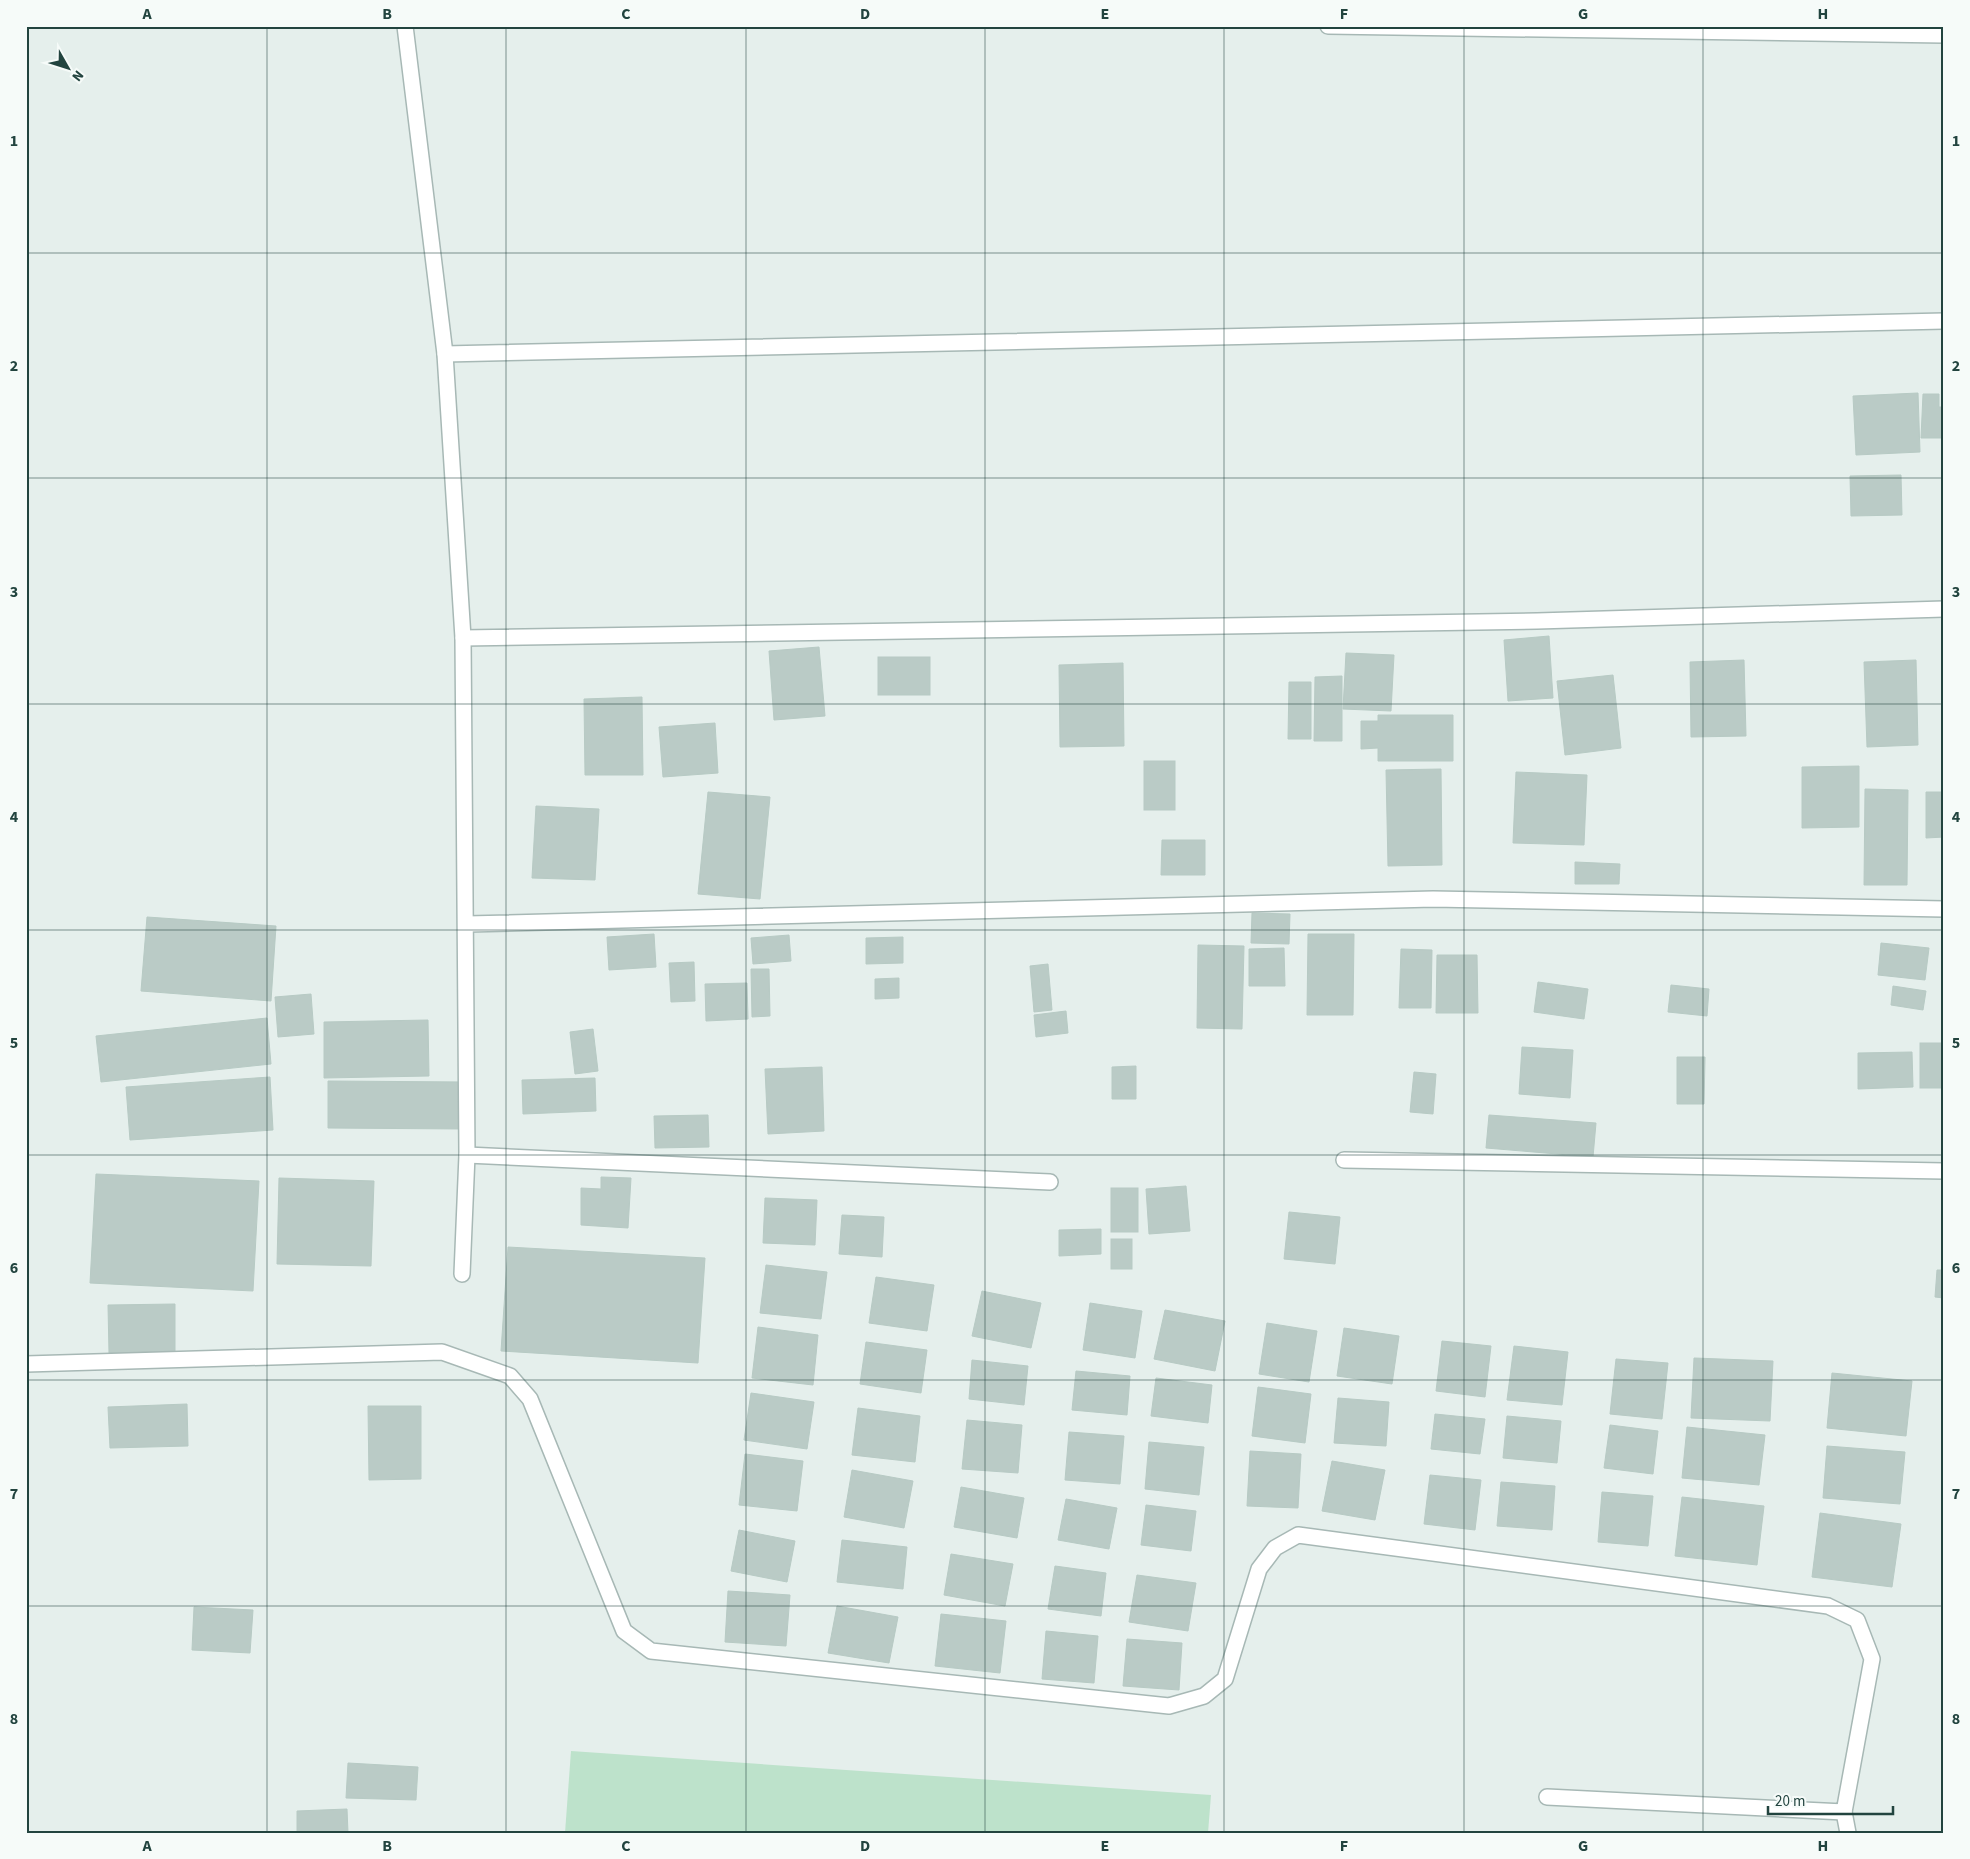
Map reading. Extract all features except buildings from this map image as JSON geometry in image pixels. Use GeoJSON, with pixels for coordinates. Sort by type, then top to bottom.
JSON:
{"type":"FeatureCollection","features":[{"type":"Feature","properties":{"kind":"street"},"geometry":{"type":"LineString","coordinates":[[405,26],[445,354],[463,638],[467,924],[467,1155],[462,1274]]}},
{"type":"Feature","properties":{"kind":"street"},"geometry":{"type":"LineString","coordinates":[[1328,26],[1944,35]]}},
{"type":"Feature","properties":{"kind":"street"},"geometry":{"type":"LineString","coordinates":[[445,354],[1944,321]]}},
{"type":"Feature","properties":{"kind":"street"},"geometry":{"type":"LineString","coordinates":[[463,638],[1537,621],[1944,609]]}},
{"type":"Feature","properties":{"kind":"street"},"geometry":{"type":"LineString","coordinates":[[467,924],[1433,899],[1944,909]]}},
{"type":"Feature","properties":{"kind":"street"},"geometry":{"type":"LineString","coordinates":[[467,1155],[1050,1182]]}},
{"type":"Feature","properties":{"kind":"street"},"geometry":{"type":"LineString","coordinates":[[1344,1160],[1944,1171]]}},
{"type":"Feature","properties":{"kind":"street"},"geometry":{"type":"LineString","coordinates":[[26,1364],[442,1352],[510,1376],[530,1399],[624,1630],[651,1651],[1168,1706],[1204,1696],[1225,1679],[1259,1569],[1274,1548],[1298,1535],[1828,1606],[1857,1620],[1872,1659],[1844,1812],[1848,1833]]}},
{"type":"Feature","properties":{"kind":"street"},"geometry":{"type":"LineString","coordinates":[[1548,1797],[1844,1812]]}},
{"type":"Feature","properties":{"kind":"green space"},"geometry":{"type":"Polygon","coordinates":[[[571,1751],[1211,1795],[1208,1833],[565,1833],[571,1751]]]}}]}
